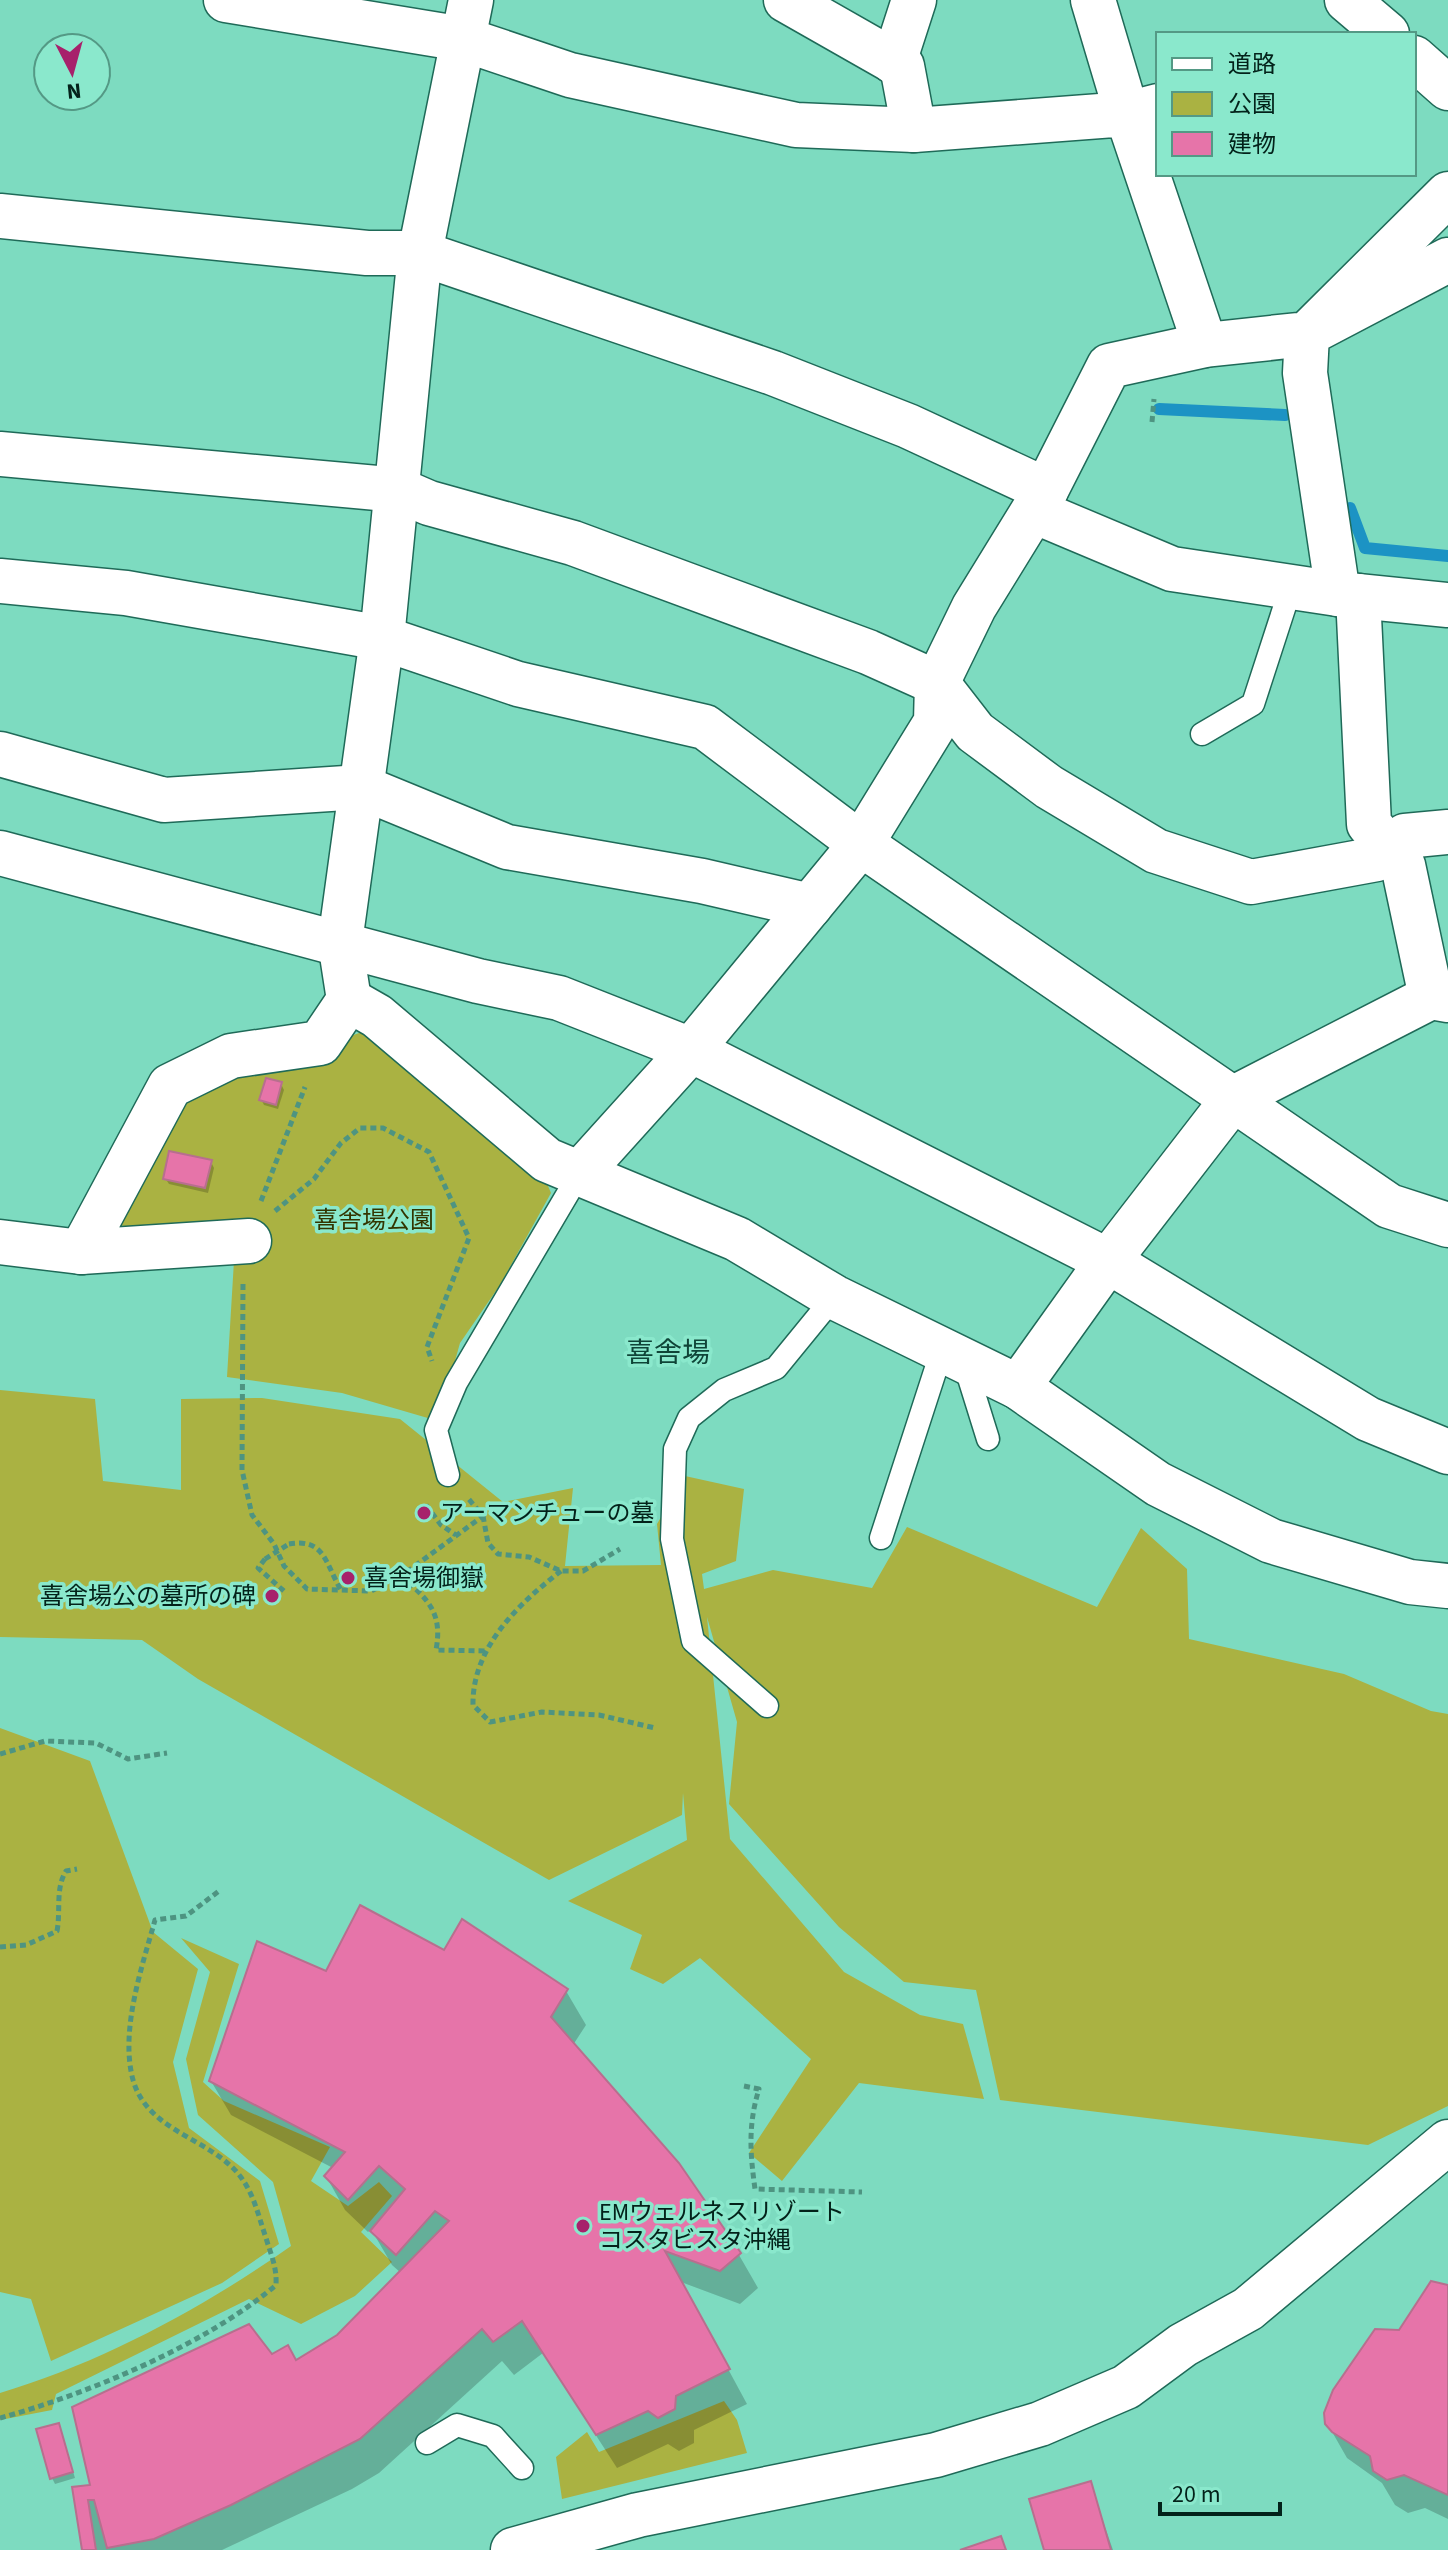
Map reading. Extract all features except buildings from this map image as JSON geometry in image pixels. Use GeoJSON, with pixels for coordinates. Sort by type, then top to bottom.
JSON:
{"type":"FeatureCollection","features":[{"type":"Feature","properties":{"kind":"street"},"geometry":{"type":"LineString","coordinates":[[226,0],[467,20],[570,75],[796,125],[914,130],[1142,110]]}},
{"type":"Feature","properties":{"kind":"street"},"geometry":{"type":"LineString","coordinates":[[786,0],[902,66],[914,130]]}},
{"type":"Feature","properties":{"kind":"street"},"geometry":{"type":"LineString","coordinates":[[894,62],[914,0]]}},
{"type":"Feature","properties":{"kind":"street"},"geometry":{"type":"LineString","coordinates":[[1093,0],[1142,110],[1156,162]]}},
{"type":"Feature","properties":{"kind":"street"},"geometry":{"type":"LineString","coordinates":[[81,1252],[170,1086],[231,1056],[320,1043],[349,1000],[340,942],[382,638],[420,253],[467,20]]}},
{"type":"Feature","properties":{"kind":"street"},"geometry":{"type":"LineString","coordinates":[[1416,60],[1448,88]]}},
{"type":"Feature","properties":{"kind":"street"},"geometry":{"type":"LineString","coordinates":[[1160,176],[1205,345]]}},
{"type":"Feature","properties":{"kind":"street"},"geometry":{"type":"LineString","coordinates":[[1018,1387],[1108,1261],[1234,1098],[1440,998],[1403,865],[1369,824],[1348,595],[1305,373],[1307,334],[1448,194]]}},
{"type":"Feature","properties":{"kind":"street"},"geometry":{"type":"LineString","coordinates":[[0,216],[367,253],[420,253],[773,373],[908,426],[1172,569],[1348,595],[1448,605]]}},
{"type":"Feature","properties":{"kind":"street"},"geometry":{"type":"LineString","coordinates":[[580,1173],[691,1050],[861,844],[936,722],[937,683],[974,607],[1040,500],[1109,366],[1205,345],[1307,334],[1448,260]]}},
{"type":"Feature","properties":{"kind":"street"},"geometry":{"type":"LineString","coordinates":[[0,454],[399,490],[429,503],[573,543],[854,647],[937,683],[975,732],[1049,787],[1156,851],[1251,882],[1377,859],[1405,836],[1448,832]]}},
{"type":"Feature","properties":{"kind":"street"},"geometry":{"type":"LineString","coordinates":[[0,581],[126,593],[382,638],[518,684],[705,727],[861,844],[1389,1206],[1448,1225]]}},
{"type":"Feature","properties":{"kind":"street"},"geometry":{"type":"LineString","coordinates":[[0,754],[164,800],[361,787],[507,847],[702,881],[810,906]]}},
{"type":"Feature","properties":{"kind":"street"},"geometry":{"type":"LineString","coordinates":[[0,853],[478,981],[559,998],[691,1050],[1108,1261],[1368,1419],[1448,1452]]}},
{"type":"Feature","properties":{"kind":"street"},"geometry":{"type":"LineString","coordinates":[[349,1000],[377,1016],[547,1160],[737,1239],[834,1297],[1018,1387],[1158,1484],[1271,1541],[1410,1582],[1448,1586]]}},
{"type":"Feature","properties":{"kind":"street"},"geometry":{"type":"LineString","coordinates":[[0,1242],[81,1252],[254,1225]]}},
{"type":"Feature","properties":{"kind":"street"},"geometry":{"type":"LineString","coordinates":[[513,2550],[638,2515],[936,2455],[1054,2418],[1126,2387],[1183,2345],[1248,2309],[1448,2142]]}},
{"type":"Feature","properties":{"kind":"lane"},"geometry":{"type":"LineString","coordinates":[[1202,734],[1253,704],[1291,587]]}},
{"type":"Feature","properties":{"kind":"lane"},"geometry":{"type":"LineString","coordinates":[[448,1475],[436,1430],[456,1383],[580,1173]]}},
{"type":"Feature","properties":{"kind":"lane"},"geometry":{"type":"LineString","coordinates":[[767,1706],[693,1641],[672,1539],[675,1449],[689,1418],[724,1390],[776,1368],[834,1297]]}},
{"type":"Feature","properties":{"kind":"lane"},"geometry":{"type":"LineString","coordinates":[[953,1356],[988,1439]]}},
{"type":"Feature","properties":{"kind":"lane"},"geometry":{"type":"LineString","coordinates":[[881,1538],[953,1356]]}},
{"type":"Feature","properties":{"kind":"lane"},"geometry":{"type":"LineString","coordinates":[[427,2443],[457,2425],[493,2436],[522,2468]]}},
{"type":"Feature","properties":{"kind":"path"},"geometry":{"type":"LineString","coordinates":[[254,1225],[278,1211],[314,1179],[341,1143],[360,1128],[383,1128],[429,1152],[469,1238],[427,1347],[436,1377],[453,1394]]}},
{"type":"Feature","properties":{"kind":"path"},"geometry":{"type":"LineString","coordinates":[[241,1387],[242,1470],[252,1515],[274,1544],[284,1566],[307,1589],[371,1591],[401,1576],[483,1516]]}},
{"type":"Feature","properties":{"kind":"path"},"geometry":{"type":"LineString","coordinates":[[448,1475],[483,1516],[488,1543],[498,1554],[529,1557],[561,1571],[583,1571],[620,1549]]}},
{"type":"Feature","properties":{"kind":"path"},"geometry":{"type":"LineString","coordinates":[[426,1505],[441,1525],[456,1535]]}},
{"type":"Feature","properties":{"kind":"path"},"geometry":{"type":"LineString","coordinates":[[285,1592],[258,1568],[265,1559],[289,1544],[308,1541],[318,1547],[342,1591]]}},
{"type":"Feature","properties":{"kind":"path"},"geometry":{"type":"LineString","coordinates":[[561,1571],[536,1590],[500,1629],[473,1684],[473,1705],[490,1722],[542,1712],[599,1715],[655,1728]]}},
{"type":"Feature","properties":{"kind":"path"},"geometry":{"type":"LineString","coordinates":[[401,1576],[427,1598],[440,1628],[436,1650],[488,1651]]}},
{"type":"Feature","properties":{"kind":"path"},"geometry":{"type":"LineString","coordinates":[[0,1754],[45,1741],[96,1743],[128,1759],[167,1753]]}},
{"type":"Feature","properties":{"kind":"path"},"geometry":{"type":"LineString","coordinates":[[0,1947],[26,1945],[57,1931],[61,1911],[58,1884],[66,1871],[77,1869]]}},
{"type":"Feature","properties":{"kind":"path"},"geometry":{"type":"LineString","coordinates":[[0,2418],[85,2389],[171,2351],[249,2308],[276,2285],[277,2268],[253,2193],[232,2167],[151,2113],[132,2078],[129,2047],[132,2023],[155,1920],[186,1916],[219,1891]]}},
{"type":"Feature","properties":{"kind":"path"},"geometry":{"type":"LineString","coordinates":[[744,2086],[759,2089],[751,2116],[749,2153],[755,2189],[862,2192]]}},
{"type":"Feature","properties":{"kind":"green space","name":"喜舎場公園"},"geometry":{"type":"Polygon","coordinates":[[[365,1031],[543,1174],[551,1193],[500,1285],[460,1343],[438,1421],[342,1393],[227,1377],[235,1244],[118,1225],[182,1094],[365,1031]]]}},
{"type":"Feature","properties":{"kind":"green space"},"geometry":{"type":"Polygon","coordinates":[[[0,1390],[95,1399],[103,1481],[181,1490],[181,1399],[262,1398],[400,1419],[503,1502],[573,1488],[565,1566],[661,1565],[657,1524],[685,1476],[744,1489],[736,1561],[702,1574],[704,1589],[773,1570],[872,1588],[907,1527],[1097,1607],[1141,1528],[1187,1569],[1189,1639],[1344,1674],[1431,1711],[1448,1714],[1448,2106],[1368,2145],[1000,2100],[976,1990],[904,1982],[839,1927],[729,1804],[737,1722],[707,1617],[730,1839],[844,1972],[920,2015],[963,2024],[984,2099],[859,2083],[782,2181],[749,2153],[811,2059],[700,1958],[663,1984],[630,1969],[642,1935],[568,1901],[687,1840],[683,1793],[682,1815],[549,1880],[198,1679],[142,1640],[0,1637],[0,1390]]]}},
{"type":"Feature","properties":{"kind":"green space"},"geometry":{"type":"Polygon","coordinates":[[[0,1728],[90,1761],[153,1932],[198,1969],[173,2062],[189,2128],[260,2181],[279,2244],[222,2283],[51,2361],[31,2299],[0,2292],[0,1728]]]}},
{"type":"Feature","properties":{"kind":"green space"},"geometry":{"type":"Polygon","coordinates":[[[181,1938],[239,1964],[203,2082],[224,2101],[330,2147],[311,2181],[348,2206],[379,2182],[392,2196],[361,2232],[392,2262],[355,2296],[301,2324],[249,2299],[56,2394],[52,2410],[0,2420],[0,2393],[77,2366],[151,2331],[223,2291],[291,2246],[273,2182],[198,2115],[186,2059],[210,1972],[181,1938]]]}},
{"type":"Feature","properties":{"kind":"green space"},"geometry":{"type":"Polygon","coordinates":[[[724,2401],[737,2420],[747,2453],[562,2499],[556,2457],[587,2432],[599,2452],[724,2401]]]}},
{"type":"Feature","properties":{"kind":"waterway"},"geometry":{"type":"LineString","coordinates":[[1159,409],[1285,415]]}},
{"type":"Feature","properties":{"kind":"waterway"},"geometry":{"type":"LineString","coordinates":[[1350,508],[1365,548],[1448,556]]}},
{"type":"Feature","properties":{"kind":"place","name":"アーマンチューの墓"},"geometry":{"type":"Point","coordinates":[424,1513]}},
{"type":"Feature","properties":{"kind":"place","name":"喜舎場御嶽"},"geometry":{"type":"Point","coordinates":[348,1578]}},
{"type":"Feature","properties":{"kind":"place","name":"喜舎場公の墓所の碑"},"geometry":{"type":"Point","coordinates":[272,1596]}},
{"type":"Feature","properties":{"kind":"place","name":"EMウェルネスリゾート コスタビスタ沖縄"},"geometry":{"type":"Point","coordinates":[583,2226]}},
{"type":"Feature","properties":{"kind":"district","name":"喜舎場"},"geometry":{"type":"Point","coordinates":[668,1353]}}]}
